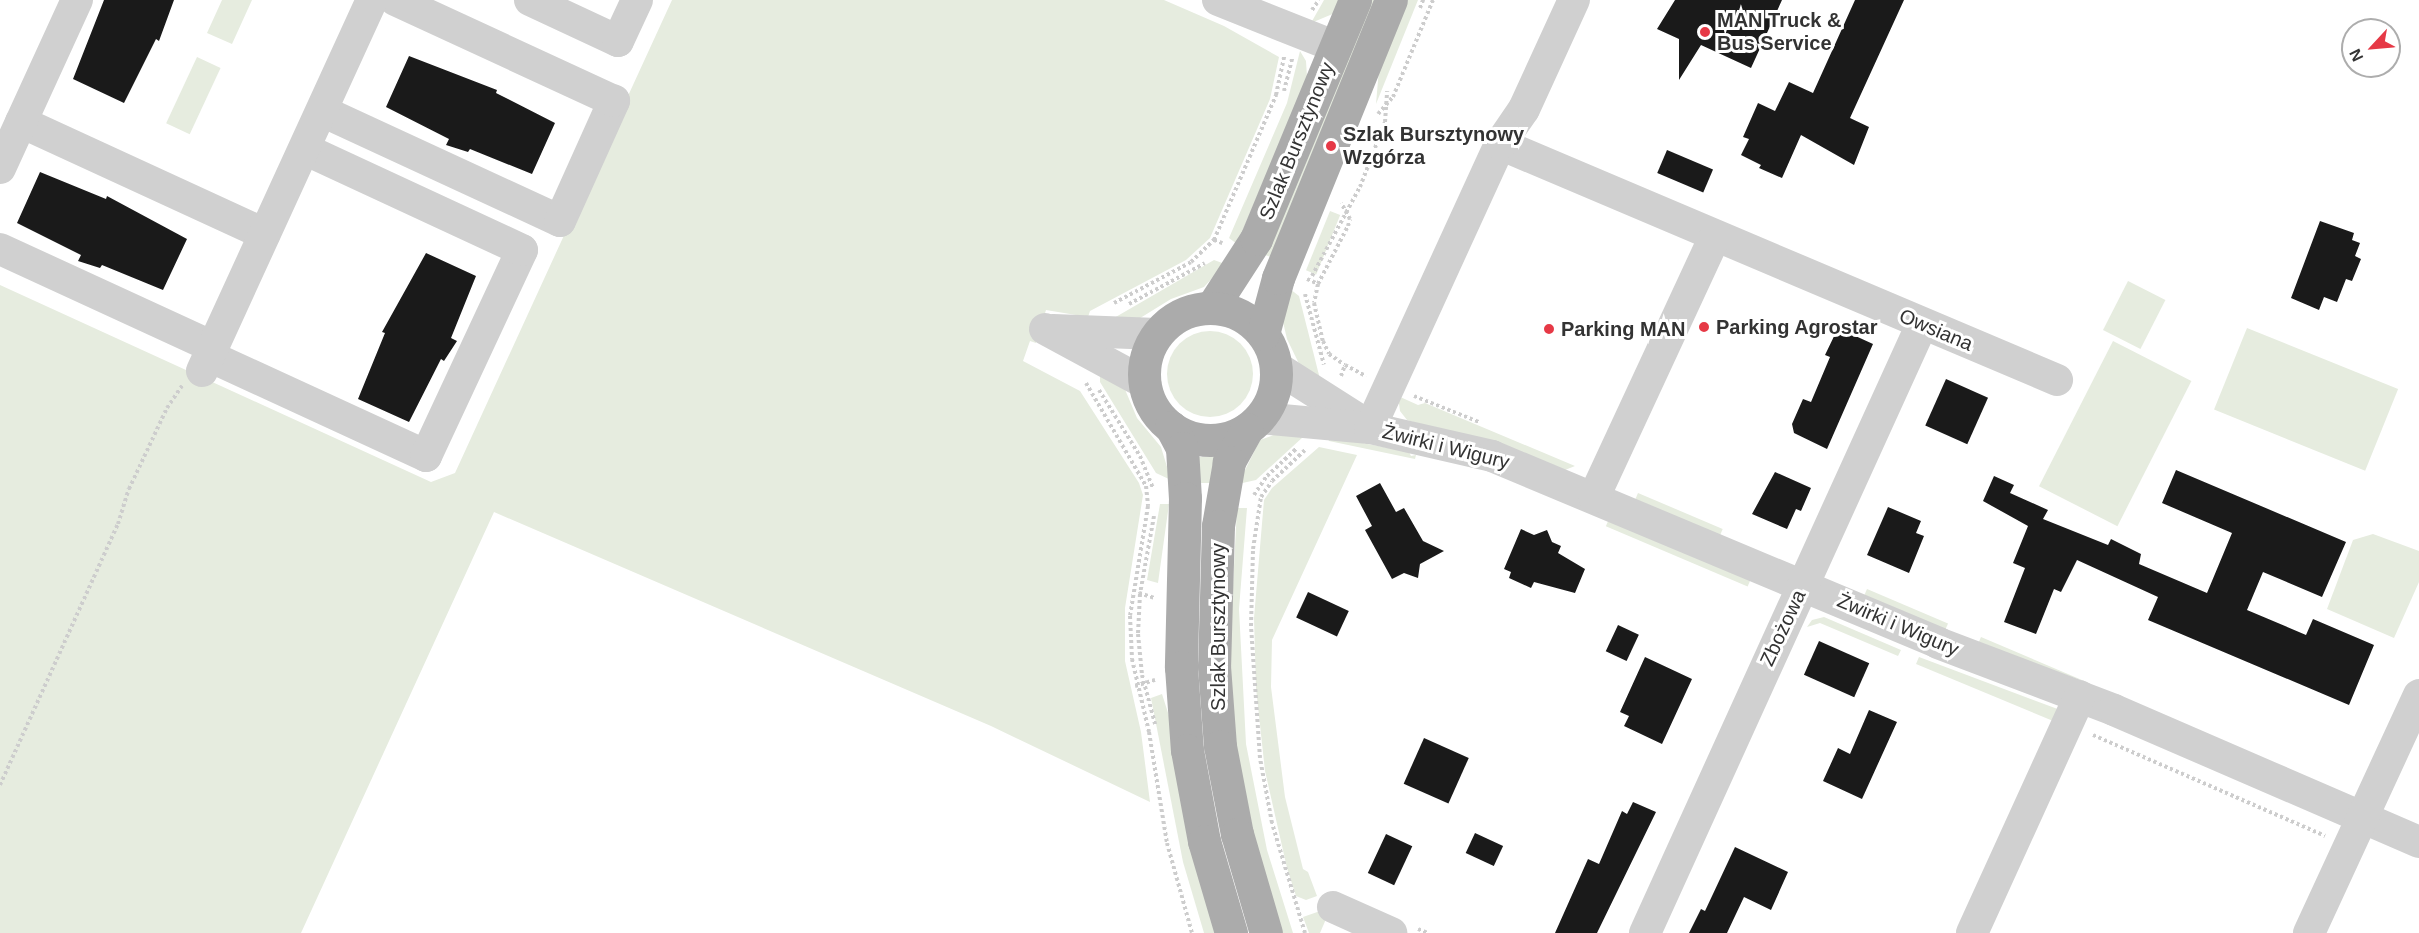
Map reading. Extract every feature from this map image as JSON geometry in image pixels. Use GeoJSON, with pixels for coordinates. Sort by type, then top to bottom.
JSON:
{"type":"FeatureCollection","features":[{"type":"Feature","properties":{"kind":"main road","name":"Szlak Bursztynowy"},"geometry":{"type":"LineString","coordinates":[[1212,307],[1256,239],[1355,0]]}},
{"type":"Feature","properties":{"kind":"main road","name":"Szlak Bursztynowy"},"geometry":{"type":"LineString","coordinates":[[1263,334],[1278,278],[1405,6]]}},
{"type":"Feature","properties":{"kind":"main road"},"geometry":{"type":"LineString","coordinates":[[1212,307],[1240,315],[1263,334],[1276,367],[1274,394],[1253,423],[1218,440],[1201,439],[1171,427],[1149,400],[1145,383],[1145,366],[1157,334],[1181,314],[1212,307]]}},
{"type":"Feature","properties":{"kind":"main road","name":"Szlak Bursztynowy"},"geometry":{"type":"LineString","coordinates":[[1253,423],[1229,462],[1218,526],[1214,666],[1220,746],[1237,834],[1266,933]]}},
{"type":"Feature","properties":{"kind":"main road","name":"Szlak Bursztynowy"},"geometry":{"type":"LineString","coordinates":[[1171,427],[1182,448],[1185,498],[1180,667],[1187,750],[1204,841],[1231,933]]}},
{"type":"Feature","properties":{"kind":"street"},"geometry":{"type":"LineString","coordinates":[[0,168],[77,0]]}},
{"type":"Feature","properties":{"kind":"street"},"geometry":{"type":"LineString","coordinates":[[208,358],[372,0]]}},
{"type":"Feature","properties":{"kind":"street"},"geometry":{"type":"LineString","coordinates":[[322,111],[560,221],[614,101],[395,0]]}},
{"type":"Feature","properties":{"kind":"street"},"geometry":{"type":"LineString","coordinates":[[530,0],[618,41],[637,0]]}},
{"type":"Feature","properties":{"kind":"street"},"geometry":{"type":"LineString","coordinates":[[1218,0],[1293,40],[1336,47]]}},
{"type":"Feature","properties":{"kind":"street"},"geometry":{"type":"LineString","coordinates":[[1370,428],[1500,144],[1524,109],[1574,0]]}},
{"type":"Feature","properties":{"kind":"street"},"geometry":{"type":"LineString","coordinates":[[21,122],[265,234]]}},
{"type":"Feature","properties":{"kind":"street","name":"Owsiana"},"geometry":{"type":"LineString","coordinates":[[1500,144],[2057,380]]}},
{"type":"Feature","properties":{"kind":"street"},"geometry":{"type":"LineString","coordinates":[[0,249],[208,358],[426,456],[522,250],[304,149]]}},
{"type":"Feature","properties":{"kind":"street"},"geometry":{"type":"LineString","coordinates":[[1594,497],[1714,236]]}},
{"type":"Feature","properties":{"kind":"street"},"geometry":{"type":"LineString","coordinates":[[1145,383],[1045,329],[1107,319],[1157,334]]}},
{"type":"Feature","properties":{"kind":"street","name":"Zbożowa"},"geometry":{"type":"LineString","coordinates":[[1645,933],[1922,324]]}},
{"type":"Feature","properties":{"kind":"street","name":"Żwirki i Wigury"},"geometry":{"type":"LineString","coordinates":[[1276,367],[1315,421]]}},
{"type":"Feature","properties":{"kind":"street","name":"Żwirki i Wigury"},"geometry":{"type":"LineString","coordinates":[[1253,423],[1315,421],[1370,428],[1492,456],[1938,643],[2080,696],[2419,842]]}},
{"type":"Feature","properties":{"kind":"street"},"geometry":{"type":"LineString","coordinates":[[2309,933],[2419,695]]}},
{"type":"Feature","properties":{"kind":"street"},"geometry":{"type":"LineString","coordinates":[[1972,933],[2080,696]]}},
{"type":"Feature","properties":{"kind":"street"},"geometry":{"type":"LineString","coordinates":[[1333,907],[1391,933]]}},
{"type":"Feature","properties":{"kind":"path"},"geometry":{"type":"LineString","coordinates":[[1107,319],[1191,262],[1214,240],[1276,94],[1293,40],[1318,0]]}},
{"type":"Feature","properties":{"kind":"path"},"geometry":{"type":"LineString","coordinates":[[1405,6],[1423,0]]}},
{"type":"Feature","properties":{"kind":"path"},"geometry":{"type":"LineString","coordinates":[[1374,119],[1393,97],[1433,0]]}},
{"type":"Feature","properties":{"kind":"path"},"geometry":{"type":"LineString","coordinates":[[1281,104],[1293,40]]}},
{"type":"Feature","properties":{"kind":"path"},"geometry":{"type":"LineString","coordinates":[[1252,501],[1267,476],[1305,440],[1315,421],[1327,376],[1304,297],[1310,280],[1347,211],[1385,122],[1387,89]]}},
{"type":"Feature","properties":{"kind":"path"},"geometry":{"type":"LineString","coordinates":[[1340,196],[1347,211],[1348,226],[1318,284],[1314,303],[1323,341],[1329,354],[1344,365]]}},
{"type":"Feature","properties":{"kind":"path"},"geometry":{"type":"LineString","coordinates":[[1218,248],[1225,236]]}},
{"type":"Feature","properties":{"kind":"path"},"geometry":{"type":"LineString","coordinates":[[1214,240],[1229,246]]}},
{"type":"Feature","properties":{"kind":"path"},"geometry":{"type":"LineString","coordinates":[[1107,319],[1113,313],[1210,258]]}},
{"type":"Feature","properties":{"kind":"path"},"geometry":{"type":"LineString","coordinates":[[1302,277],[1318,284]]}},
{"type":"Feature","properties":{"kind":"path"},"geometry":{"type":"LineString","coordinates":[[0,785],[167,408],[178,389],[208,358]]}},
{"type":"Feature","properties":{"kind":"path"},"geometry":{"type":"LineString","coordinates":[[1084,372],[1088,387],[1146,486],[1148,506],[1134,591],[1131,648],[1135,686],[1149,732],[1167,843],[1192,933]]}},
{"type":"Feature","properties":{"kind":"path"},"geometry":{"type":"LineString","coordinates":[[1305,933],[1275,833],[1260,758],[1251,626],[1253,549],[1261,497],[1315,421]]}},
{"type":"Feature","properties":{"kind":"path"},"geometry":{"type":"LineString","coordinates":[[1245,571],[1246,542]]}},
{"type":"Feature","properties":{"kind":"path"},"geometry":{"type":"LineString","coordinates":[[1134,591],[1154,597],[1153,604]]}},
{"type":"Feature","properties":{"kind":"path"},"geometry":{"type":"LineString","coordinates":[[1135,686],[1155,681],[1153,672]]}},
{"type":"Feature","properties":{"kind":"path"},"geometry":{"type":"LineString","coordinates":[[1253,759],[1268,835]]}},
{"type":"Feature","properties":{"kind":"shaded area"},"geometry":{"type":"Polygon","coordinates":[[[222,0],[252,0],[232,44],[207,33],[222,0]]]}},
{"type":"Feature","properties":{"kind":"shaded area"},"geometry":{"type":"Polygon","coordinates":[[[672,0],[1164,0],[1224,26],[1279,57],[1270,99],[1210,238],[1186,260],[1090,311],[1088,317],[1046,310],[1036,343],[1030,341],[1023,361],[1080,391],[1139,483],[1143,495],[1125,608],[1125,661],[1141,732],[1150,802],[991,726],[494,512],[301,933],[0,933],[0,285],[431,482],[455,473],[672,0]]]}},
{"type":"Feature","properties":{"kind":"shaded area"},"geometry":{"type":"Polygon","coordinates":[[[1324,0],[1340,0],[1335,13],[1311,23],[1324,0]]]}},
{"type":"Feature","properties":{"kind":"shaded area"},"geometry":{"type":"Polygon","coordinates":[[[1371,0],[1375,0],[1271,257],[1265,255],[1371,0]]]}},
{"type":"Feature","properties":{"kind":"shaded area"},"geometry":{"type":"Polygon","coordinates":[[[1407,0],[1418,0],[1376,104],[1379,69],[1407,0]]]}},
{"type":"Feature","properties":{"kind":"shaded area"},"geometry":{"type":"Polygon","coordinates":[[[1300,51],[1306,61],[1307,77],[1237,244],[1229,238],[1287,103],[1300,51]]]}},
{"type":"Feature","properties":{"kind":"shaded area"},"geometry":{"type":"Polygon","coordinates":[[[197,57],[221,68],[190,134],[166,123],[197,57]]]}},
{"type":"Feature","properties":{"kind":"shaded area"},"geometry":{"type":"Polygon","coordinates":[[[1330,211],[1340,215],[1316,274],[1306,270],[1330,211]]]}},
{"type":"Feature","properties":{"kind":"shaded area"},"geometry":{"type":"Polygon","coordinates":[[[1214,260],[1225,264],[1204,287],[1171,299],[1137,320],[1114,318],[1214,260]]]}},
{"type":"Feature","properties":{"kind":"shaded area"},"geometry":{"type":"Polygon","coordinates":[[[2128,281],[2165,300],[2140,349],[2103,330],[2128,281]]]}},
{"type":"Feature","properties":{"kind":"shaded area"},"geometry":{"type":"Polygon","coordinates":[[[1290,289],[1299,296],[1321,383],[1302,370],[1287,339],[1283,322],[1290,289]]]}},
{"type":"Feature","properties":{"kind":"shaded area"},"geometry":{"type":"Polygon","coordinates":[[[2247,328],[2398,389],[2365,471],[2214,410],[2247,328]]]}},
{"type":"Feature","properties":{"kind":"shaded area"},"geometry":{"type":"Polygon","coordinates":[[[1210,331],[1226,335],[1240,344],[1249,358],[1253,374],[1249,390],[1240,404],[1226,413],[1210,417],[1194,413],[1180,404],[1171,390],[1167,374],[1171,358],[1180,344],[1194,335],[1210,331]]]}},
{"type":"Feature","properties":{"kind":"shaded area"},"geometry":{"type":"Polygon","coordinates":[[[2113,341],[2191,381],[2117,526],[2039,486],[2113,341]]]}},
{"type":"Feature","properties":{"kind":"shaded area"},"geometry":{"type":"Polygon","coordinates":[[[1100,370],[1124,387],[1137,418],[1161,447],[1171,480],[1156,473],[1100,382],[1100,370]]]}},
{"type":"Feature","properties":{"kind":"shaded area"},"geometry":{"type":"Polygon","coordinates":[[[1398,396],[1418,405],[1425,403],[1575,466],[1565,470],[1407,420],[1400,411],[1398,396]]]}},
{"type":"Feature","properties":{"kind":"shaded area"},"geometry":{"type":"Polygon","coordinates":[[[1282,432],[1303,437],[1256,480],[1238,484],[1260,440],[1282,432]]]}},
{"type":"Feature","properties":{"kind":"shaded area"},"geometry":{"type":"Polygon","coordinates":[[[1327,436],[1409,452],[1411,456],[1416,455],[1415,459],[1329,441],[1327,436]]]}},
{"type":"Feature","properties":{"kind":"shaded area"},"geometry":{"type":"Polygon","coordinates":[[[1319,447],[1357,455],[1272,640],[1271,687],[1285,797],[1303,869],[1308,872],[1317,896],[1306,900],[1296,896],[1287,868],[1265,771],[1256,688],[1254,618],[1264,500],[1272,488],[1319,447]]]}},
{"type":"Feature","properties":{"kind":"shaded area"},"geometry":{"type":"Polygon","coordinates":[[[1197,457],[1214,457],[1211,483],[1197,483],[1197,457]]]}},
{"type":"Feature","properties":{"kind":"shaded area"},"geometry":{"type":"Polygon","coordinates":[[[1638,493],[1723,529],[1719,538],[1634,502],[1638,493]]]}},
{"type":"Feature","properties":{"kind":"shaded area"},"geometry":{"type":"Polygon","coordinates":[[[1160,504],[1169,504],[1158,583],[1147,580],[1160,504]]]}},
{"type":"Feature","properties":{"kind":"shaded area"},"geometry":{"type":"Polygon","coordinates":[[[1237,508],[1247,508],[1239,609],[1246,744],[1267,850],[1293,933],[1282,933],[1260,866],[1237,750],[1229,664],[1237,508]]]}},
{"type":"Feature","properties":{"kind":"shaded area"},"geometry":{"type":"Polygon","coordinates":[[[1609,519],[1751,579],[1748,587],[1606,526],[1609,519]]]}},
{"type":"Feature","properties":{"kind":"shaded area"},"geometry":{"type":"Polygon","coordinates":[[[2373,534],[2419,551],[2419,582],[2394,638],[2327,609],[2353,540],[2373,534]]]}},
{"type":"Feature","properties":{"kind":"shaded area"},"geometry":{"type":"Polygon","coordinates":[[[1867,589],[1948,623],[1944,632],[1863,597],[1867,589]]]}},
{"type":"Feature","properties":{"kind":"shaded area"},"geometry":{"type":"Polygon","coordinates":[[[1824,617],[1901,650],[1898,656],[1820,623],[1807,627],[1812,620],[1824,617]]]}},
{"type":"Feature","properties":{"kind":"shaded area"},"geometry":{"type":"Polygon","coordinates":[[[1981,637],[2089,683],[1978,644],[1981,637]]]}},
{"type":"Feature","properties":{"kind":"shaded area"},"geometry":{"type":"Polygon","coordinates":[[[1919,657],[2063,711],[2058,723],[1916,664],[1919,657]]]}},
{"type":"Feature","properties":{"kind":"shaded area"},"geometry":{"type":"Polygon","coordinates":[[[1162,694],[1170,719],[1215,933],[1204,933],[1183,862],[1151,698],[1162,694]]]}},
{"type":"Feature","properties":{"kind":"shaded area"},"geometry":{"type":"Polygon","coordinates":[[[1323,910],[1326,919],[1320,933],[1309,933],[1303,917],[1323,910]]]}},
{"type":"Feature","properties":{"kind":"building"},"geometry":{"type":"Polygon","coordinates":[[[104,0],[174,0],[159,41],[156,39],[124,103],[73,79],[104,0]]]}},
{"type":"Feature","properties":{"kind":"building"},"geometry":{"type":"Polygon","coordinates":[[[1675,0],[1782,0],[1751,68],[1701,45],[1679,80],[1679,39],[1657,29],[1675,0]]]}},
{"type":"Feature","properties":{"kind":"building"},"geometry":{"type":"Polygon","coordinates":[[[1855,0],[1904,0],[1850,118],[1869,127],[1854,165],[1801,135],[1782,178],[1759,168],[1761,165],[1741,155],[1749,139],[1743,137],[1758,103],[1775,111],[1789,82],[1813,93],[1855,0]]]}},
{"type":"Feature","properties":{"kind":"building"},"geometry":{"type":"Polygon","coordinates":[[[409,56],[497,90],[496,93],[555,123],[532,174],[470,149],[468,152],[446,145],[449,139],[386,107],[409,56]]]}},
{"type":"Feature","properties":{"kind":"building"},"geometry":{"type":"Polygon","coordinates":[[[1667,150],[1713,170],[1703,193],[1657,173],[1667,150]]]}},
{"type":"Feature","properties":{"kind":"building"},"geometry":{"type":"Polygon","coordinates":[[[40,172],[106,199],[107,196],[187,239],[163,290],[102,265],[100,268],[78,261],[81,255],[17,223],[40,172]]]}},
{"type":"Feature","properties":{"kind":"building"},"geometry":{"type":"Polygon","coordinates":[[[2320,221],[2354,233],[2352,240],[2360,243],[2355,256],[2361,259],[2352,281],[2346,279],[2337,302],[2324,297],[2319,310],[2291,298],[2320,221]]]}},
{"type":"Feature","properties":{"kind":"building"},"geometry":{"type":"Polygon","coordinates":[[[426,253],[476,276],[451,338],[457,341],[444,361],[441,359],[409,422],[358,399],[385,333],[382,332],[426,253]]]}},
{"type":"Feature","properties":{"kind":"building"},"geometry":{"type":"Polygon","coordinates":[[[1838,328],[1873,344],[1827,449],[1794,433],[1792,424],[1803,399],[1811,402],[1830,357],[1825,355],[1838,328]]]}},
{"type":"Feature","properties":{"kind":"building"},"geometry":{"type":"Polygon","coordinates":[[[1946,379],[1988,398],[1967,444],[1925,426],[1946,379]]]}},
{"type":"Feature","properties":{"kind":"building"},"geometry":{"type":"Polygon","coordinates":[[[2176,470],[2346,542],[2322,597],[2263,572],[2247,610],[2306,635],[2313,619],[2374,645],[2349,705],[2148,620],[2158,597],[2077,560],[2061,592],[2054,589],[2036,634],[2004,622],[2025,568],[2013,563],[2028,526],[1983,501],[1994,476],[2014,485],[2010,493],[2048,510],[2043,519],[2108,545],[2111,539],[2141,554],[2139,564],[2207,593],[2232,533],[2162,503],[2176,470]]]}},
{"type":"Feature","properties":{"kind":"building"},"geometry":{"type":"Polygon","coordinates":[[[1775,472],[1811,488],[1801,511],[1796,509],[1787,529],[1752,514],[1775,472]]]}},
{"type":"Feature","properties":{"kind":"building"},"geometry":{"type":"Polygon","coordinates":[[[1380,483],[1396,512],[1404,508],[1423,541],[1444,551],[1420,564],[1418,578],[1404,573],[1392,579],[1365,530],[1372,526],[1356,496],[1380,483]]]}},
{"type":"Feature","properties":{"kind":"building"},"geometry":{"type":"Polygon","coordinates":[[[1888,507],[1921,521],[1916,533],[1924,536],[1909,573],[1867,555],[1888,507]]]}},
{"type":"Feature","properties":{"kind":"building"},"geometry":{"type":"Polygon","coordinates":[[[1521,529],[1534,535],[1547,530],[1552,542],[1561,546],[1558,553],[1585,569],[1575,593],[1534,582],[1531,588],[1509,578],[1511,572],[1504,569],[1521,529]]]}},
{"type":"Feature","properties":{"kind":"building"},"geometry":{"type":"Polygon","coordinates":[[[1308,592],[1349,611],[1337,636],[1296,617],[1308,592]]]}},
{"type":"Feature","properties":{"kind":"building"},"geometry":{"type":"Polygon","coordinates":[[[1618,625],[1639,635],[1627,661],[1606,651],[1618,625]]]}},
{"type":"Feature","properties":{"kind":"building"},"geometry":{"type":"Polygon","coordinates":[[[1819,641],[1869,663],[1854,697],[1804,675],[1819,641]]]}},
{"type":"Feature","properties":{"kind":"building"},"geometry":{"type":"Polygon","coordinates":[[[1645,657],[1692,679],[1662,744],[1624,726],[1629,716],[1620,712],[1645,657]]]}},
{"type":"Feature","properties":{"kind":"building"},"geometry":{"type":"Polygon","coordinates":[[[1869,710],[1897,722],[1862,799],[1823,781],[1838,748],[1850,754],[1869,710]]]}},
{"type":"Feature","properties":{"kind":"building"},"geometry":{"type":"Polygon","coordinates":[[[1424,738],[1469,758],[1448,804],[1404,784],[1424,738]]]}},
{"type":"Feature","properties":{"kind":"building"},"geometry":{"type":"Polygon","coordinates":[[[1633,802],[1656,812],[1597,933],[1555,933],[1588,859],[1599,864],[1622,811],[1627,814],[1633,802]]]}},
{"type":"Feature","properties":{"kind":"building"},"geometry":{"type":"Polygon","coordinates":[[[1475,833],[1503,846],[1494,866],[1466,853],[1475,833]]]}},
{"type":"Feature","properties":{"kind":"building"},"geometry":{"type":"Polygon","coordinates":[[[1386,834],[1412,846],[1394,885],[1368,873],[1386,834]]]}},
{"type":"Feature","properties":{"kind":"building"},"geometry":{"type":"Polygon","coordinates":[[[1735,847],[1788,872],[1771,910],[1744,897],[1727,933],[1689,933],[1701,909],[1705,911],[1735,847]]]}},
{"type":"Feature","properties":{"kind":"place","name":"MAN Truck & Bus Service"},"geometry":{"type":"Point","coordinates":[1705,32]}},
{"type":"Feature","properties":{"kind":"place","name":"Szlak Bursztynowy Wzgórza"},"geometry":{"type":"Point","coordinates":[1331,146]}},
{"type":"Feature","properties":{"kind":"place","name":"Parking Agrostar"},"geometry":{"type":"Point","coordinates":[1704,327]}},
{"type":"Feature","properties":{"kind":"place","name":"Parking MAN"},"geometry":{"type":"Point","coordinates":[1549,329]}}]}
